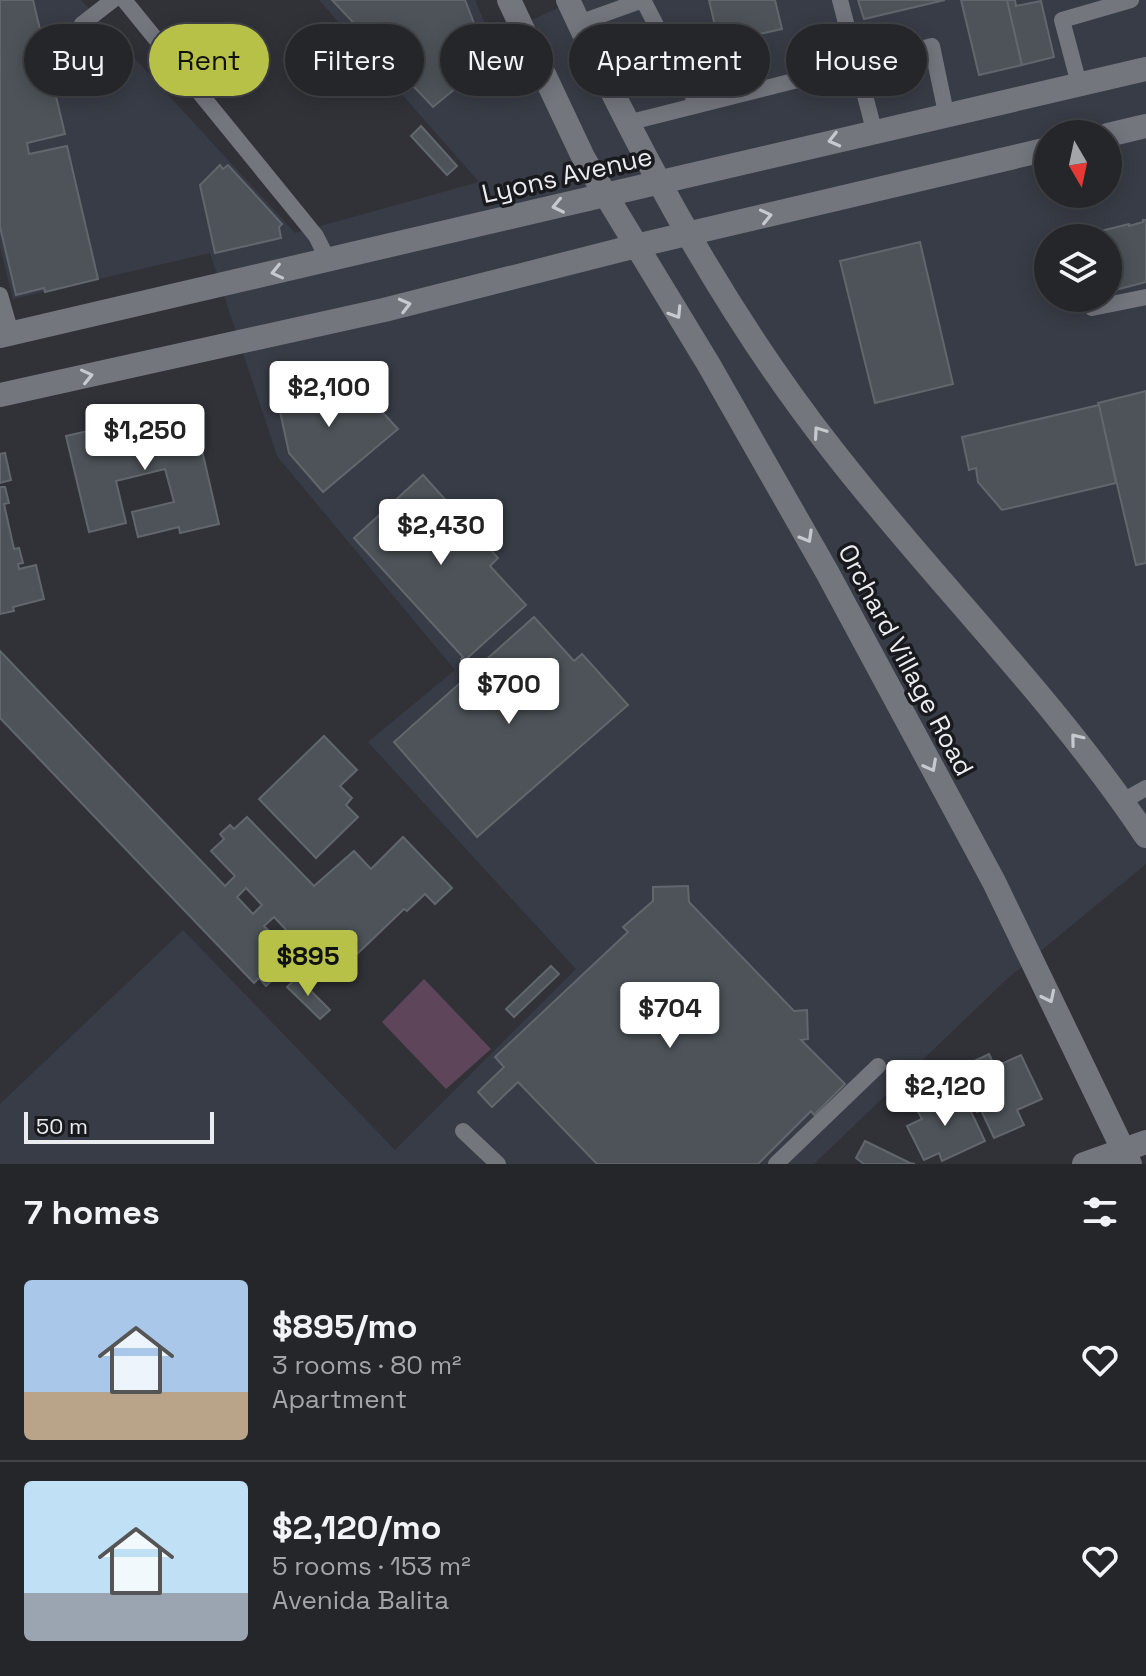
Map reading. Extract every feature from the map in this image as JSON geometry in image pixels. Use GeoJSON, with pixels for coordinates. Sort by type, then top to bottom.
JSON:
{"type":"FeatureCollection","features":[{"type":"Feature","properties":{"kind":"main road","name":"Orchard Village Road"},"geometry":{"type":"LineString","coordinates":[[509,0],[584,159],[709,365],[835,586],[994,882],[1133,1152]]}},
{"type":"Feature","properties":{"kind":"main road","name":"Orchard Village Road"},"geometry":{"type":"LineString","coordinates":[[568,0],[627,123],[718,288],[833,451],[1076,739],[1146,836]]}},
{"type":"Feature","properties":{"kind":"main road","name":"Lyons Avenue"},"geometry":{"type":"LineString","coordinates":[[5,334],[1146,69]]}},
{"type":"Feature","properties":{"kind":"main road"},"geometry":{"type":"LineString","coordinates":[[1122,132],[1146,126]]}},
{"type":"Feature","properties":{"kind":"main road"},"geometry":{"type":"LineString","coordinates":[[0,395],[384,310],[636,246],[1034,152]]}},
{"type":"Feature","properties":{"kind":"main road"},"geometry":{"type":"LineString","coordinates":[[1084,1164],[1133,1152]]}},
{"type":"Feature","properties":{"kind":"lane"},"geometry":{"type":"LineString","coordinates":[[82,24],[113,0]]}},
{"type":"Feature","properties":{"kind":"lane"},"geometry":{"type":"LineString","coordinates":[[124,0],[308,225],[328,260]]}},
{"type":"Feature","properties":{"kind":"lane"},"geometry":{"type":"LineString","coordinates":[[579,23],[643,0],[697,104]]}},
{"type":"Feature","properties":{"kind":"lane"},"geometry":{"type":"LineString","coordinates":[[840,0],[846,24]]}},
{"type":"Feature","properties":{"kind":"lane"},"geometry":{"type":"LineString","coordinates":[[1079,84],[1062,20],[1131,0]]}},
{"type":"Feature","properties":{"kind":"lane"},"geometry":{"type":"LineString","coordinates":[[927,47],[932,46],[946,113]]}},
{"type":"Feature","properties":{"kind":"lane"},"geometry":{"type":"LineString","coordinates":[[627,123],[786,81]]}},
{"type":"Feature","properties":{"kind":"lane"},"geometry":{"type":"LineString","coordinates":[[865,96],[874,130]]}},
{"type":"Feature","properties":{"kind":"lane"},"geometry":{"type":"LineString","coordinates":[[0,295],[5,334]]}},
{"type":"Feature","properties":{"kind":"lane"},"geometry":{"type":"LineString","coordinates":[[1122,302],[1146,297]]}},
{"type":"Feature","properties":{"kind":"lane"},"geometry":{"type":"LineString","coordinates":[[1123,801],[1146,788]]}},
{"type":"Feature","properties":{"kind":"lane"},"geometry":{"type":"LineString","coordinates":[[776,1164],[878,1066]]}},
{"type":"Feature","properties":{"kind":"lane"},"geometry":{"type":"LineString","coordinates":[[463,1131],[498,1164]]}},
{"type":"Feature","properties":{"kind":"shaded area"},"geometry":{"type":"Polygon","coordinates":[[[0,0],[81,0],[103,24],[24,24],[24,96],[133,96],[133,57],[149,74],[149,96],[169,96],[295,233],[479,182],[403,96],[424,96],[424,24],[340,24],[319,0],[475,0],[485,24],[440,24],[440,96],[553,96],[553,24],[522,24],[576,0],[1146,0],[1146,864],[1008,978],[814,1164],[0,1164],[0,1104],[183,930],[395,1150],[576,969],[368,742],[455,670],[277,456],[210,253],[13,299],[0,247],[0,0]]]}},
{"type":"Feature","properties":{"kind":"shaded area"},"geometry":{"type":"Polygon","coordinates":[[[424,979],[491,1049],[446,1089],[382,1022],[424,979]]]}},
{"type":"Feature","properties":{"kind":"building"},"geometry":{"type":"Polygon","coordinates":[[[0,0],[33,0],[39,24],[24,24],[24,96],[56,96],[65,134],[27,143],[29,154],[67,146],[98,279],[45,292],[44,288],[16,295],[0,227],[0,0]]]}},
{"type":"Feature","properties":{"kind":"building"},"geometry":{"type":"Polygon","coordinates":[[[332,0],[465,0],[474,24],[440,24],[440,96],[446,96],[433,107],[423,96],[424,24],[355,24],[332,0]]]}},
{"type":"Feature","properties":{"kind":"building"},"geometry":{"type":"Polygon","coordinates":[[[709,0],[775,0],[782,29],[770,32],[770,24],[715,24],[709,0]]]}},
{"type":"Feature","properties":{"kind":"building"},"geometry":{"type":"Polygon","coordinates":[[[858,0],[945,0],[864,19],[858,0]]]}},
{"type":"Feature","properties":{"kind":"building"},"geometry":{"type":"Polygon","coordinates":[[[961,0],[1007,0],[1022,65],[979,75],[961,0]]]}},
{"type":"Feature","properties":{"kind":"building"},"geometry":{"type":"Polygon","coordinates":[[[1007,0],[1015,0],[1016,6],[1041,1],[1054,57],[1022,65],[1007,0]]]}},
{"type":"Feature","properties":{"kind":"building"},"geometry":{"type":"Polygon","coordinates":[[[421,126],[457,166],[447,175],[411,136],[421,126]]]}},
{"type":"Feature","properties":{"kind":"building"},"geometry":{"type":"Polygon","coordinates":[[[220,165],[223,169],[228,165],[282,224],[279,227],[281,238],[215,253],[200,185],[220,165]]]}},
{"type":"Feature","properties":{"kind":"building"},"geometry":{"type":"Polygon","coordinates":[[[1146,220],[1146,282],[1122,288],[1122,226],[1146,220]]]}},
{"type":"Feature","properties":{"kind":"building"},"geometry":{"type":"Polygon","coordinates":[[[920,242],[953,384],[875,403],[840,261],[920,242]]]}},
{"type":"Feature","properties":{"kind":"building"},"geometry":{"type":"Polygon","coordinates":[[[322,374],[328,405],[333,410],[358,386],[398,429],[323,492],[289,453],[274,384],[322,374]]]}},
{"type":"Feature","properties":{"kind":"building"},"geometry":{"type":"Polygon","coordinates":[[[1146,391],[1146,563],[1136,565],[1098,403],[1146,391]]]}},
{"type":"Feature","properties":{"kind":"building"},"geometry":{"type":"Polygon","coordinates":[[[1099,405],[1116,483],[1002,510],[978,482],[976,468],[969,470],[962,437],[1099,405]]]}},
{"type":"Feature","properties":{"kind":"building"},"geometry":{"type":"Polygon","coordinates":[[[192,407],[219,524],[180,533],[179,527],[138,537],[132,512],[174,502],[165,469],[116,481],[126,523],[89,532],[66,436],[192,407]]]}},
{"type":"Feature","properties":{"kind":"building"},"geometry":{"type":"Polygon","coordinates":[[[5,453],[11,480],[0,483],[0,454],[5,453]]]}},
{"type":"Feature","properties":{"kind":"building"},"geometry":{"type":"Polygon","coordinates":[[[423,475],[498,558],[490,566],[526,605],[463,662],[463,657],[354,538],[423,475]]]}},
{"type":"Feature","properties":{"kind":"building"},"geometry":{"type":"Polygon","coordinates":[[[0,487],[5,487],[9,503],[4,504],[14,549],[19,548],[23,563],[18,564],[19,569],[36,565],[44,599],[13,607],[14,611],[0,614],[0,487]]]}},
{"type":"Feature","properties":{"kind":"building"},"geometry":{"type":"Polygon","coordinates":[[[534,617],[574,661],[582,654],[628,705],[477,837],[394,742],[534,617]]]}},
{"type":"Feature","properties":{"kind":"building"},"geometry":{"type":"Polygon","coordinates":[[[0,651],[225,886],[235,876],[211,851],[224,839],[220,834],[230,825],[234,829],[247,817],[314,886],[354,851],[371,869],[403,837],[452,888],[435,904],[425,894],[407,911],[404,909],[334,976],[305,947],[300,952],[292,944],[272,965],[280,973],[266,986],[259,978],[254,983],[0,718],[0,651]],[[246,888],[237,897],[253,914],[262,905],[246,888]],[[274,917],[264,926],[281,943],[290,934],[274,917]]]}},
{"type":"Feature","properties":{"kind":"building"},"geometry":{"type":"Polygon","coordinates":[[[324,736],[357,770],[340,786],[352,798],[346,805],[358,817],[316,858],[259,799],[324,736]]]}},
{"type":"Feature","properties":{"kind":"building"},"geometry":{"type":"Polygon","coordinates":[[[688,886],[689,902],[794,1011],[807,1010],[808,1039],[801,1040],[845,1084],[814,1115],[811,1111],[758,1164],[597,1164],[518,1082],[492,1107],[478,1092],[504,1067],[495,1057],[628,932],[623,927],[653,901],[653,887],[688,886]]]}},
{"type":"Feature","properties":{"kind":"building"},"geometry":{"type":"Polygon","coordinates":[[[551,966],[559,974],[514,1017],[506,1009],[551,966]]]}},
{"type":"Feature","properties":{"kind":"building"},"geometry":{"type":"Polygon","coordinates":[[[297,977],[330,1010],[320,1019],[287,987],[297,977]]]}},
{"type":"Feature","properties":{"kind":"building"},"geometry":{"type":"Polygon","coordinates":[[[989,1054],[995,1067],[1021,1055],[1042,1099],[1017,1110],[1024,1125],[994,1138],[981,1110],[977,1112],[957,1069],[989,1054]]]}},
{"type":"Feature","properties":{"kind":"building"},"geometry":{"type":"Polygon","coordinates":[[[954,1090],[959,1100],[964,1097],[985,1141],[942,1161],[939,1153],[924,1160],[907,1126],[922,1119],[916,1108],[954,1090]]]}},
{"type":"Feature","properties":{"kind":"building"},"geometry":{"type":"Polygon","coordinates":[[[865,1141],[915,1164],[864,1164],[856,1158],[865,1141]]]}}]}
